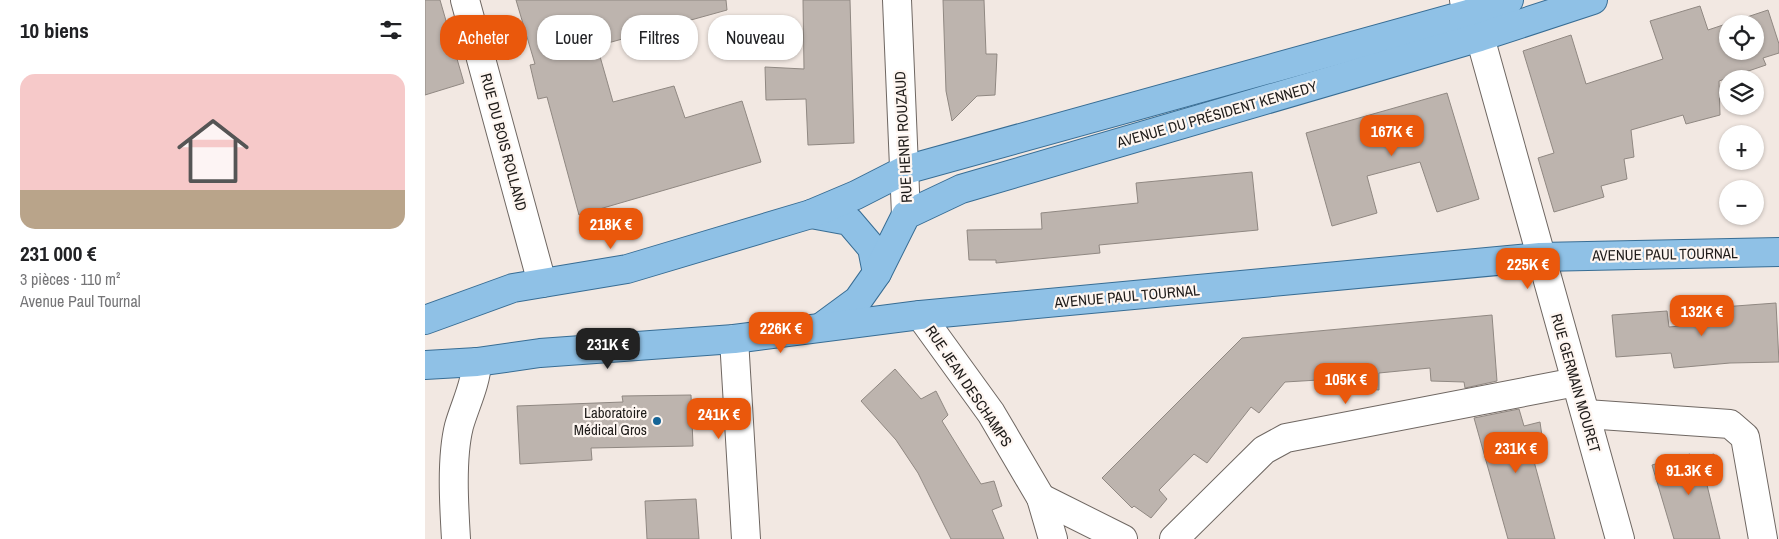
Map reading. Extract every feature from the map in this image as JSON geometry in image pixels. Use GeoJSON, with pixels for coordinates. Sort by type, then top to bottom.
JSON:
{"type":"FeatureCollection","features":[{"type":"Feature","properties":{"kind":"main road","name":"AVENUE DU PRÉSIDENT KENNEDY"},"geometry":{"type":"LineString","coordinates":[[907,215],[961,189],[1471,19],[1509,0]]}},
{"type":"Feature","properties":{"kind":"main road","name":"AVENUE DU PRÉSIDENT KENNEDY"},"geometry":{"type":"LineString","coordinates":[[425,320],[513,288],[627,269],[811,214],[856,195],[905,170],[1471,19],[1593,0]]}},
{"type":"Feature","properties":{"kind":"main road","name":"AVENUE DU PRÉSIDENT KENNEDY"},"geometry":{"type":"LineString","coordinates":[[811,214],[849,221],[872,248],[877,273]]}},
{"type":"Feature","properties":{"kind":"main road"},"geometry":{"type":"LineString","coordinates":[[823,326],[858,300],[877,273],[907,215]]}},
{"type":"Feature","properties":{"kind":"main road","name":"AVENUE PAUL TOURNAL"},"geometry":{"type":"LineString","coordinates":[[425,365],[477,362],[540,353],[734,339],[823,326],[920,315],[1541,257],[1779,252]]}},
{"type":"Feature","properties":{"kind":"street","name":"RUE DU BOIS ROLLAND"},"geometry":{"type":"LineString","coordinates":[[465,0],[542,283]]}},
{"type":"Feature","properties":{"kind":"street","name":"RUE HENRI ROUZAUD"},"geometry":{"type":"LineString","coordinates":[[897,0],[907,215]]}},
{"type":"Feature","properties":{"kind":"street","name":"RUE GERMAIN MOURET"},"geometry":{"type":"LineString","coordinates":[[1471,19],[1586,414],[1620,539]]}},
{"type":"Feature","properties":{"kind":"street","name":"RUE JEAN DESCHAMPS"},"geometry":{"type":"LineString","coordinates":[[920,315],[991,413],[1041,498],[1053,539]]}},
{"type":"Feature","properties":{"kind":"street"},"geometry":{"type":"LineString","coordinates":[[734,339],[746,539]]}},
{"type":"Feature","properties":{"kind":"street"},"geometry":{"type":"LineString","coordinates":[[455,539],[453,493],[459,428],[477,373],[477,362]]}},
{"type":"Feature","properties":{"kind":"street"},"geometry":{"type":"LineString","coordinates":[[1175,539],[1264,450],[1286,438],[1576,382]]}},
{"type":"Feature","properties":{"kind":"street"},"geometry":{"type":"LineString","coordinates":[[1586,414],[1730,424],[1745,437],[1763,539]]}},
{"type":"Feature","properties":{"kind":"street"},"geometry":{"type":"LineString","coordinates":[[1041,498],[1123,539]]}},
{"type":"Feature","properties":{"kind":"building"},"geometry":{"type":"Polygon","coordinates":[[[425,0],[440,0],[444,15],[440,15],[440,60],[457,60],[464,83],[425,95],[425,0]]]}},
{"type":"Feature","properties":{"kind":"building"},"geometry":{"type":"Polygon","coordinates":[[[516,0],[726,0],[727,10],[698,18],[698,15],[621,15],[621,39],[611,42],[611,15],[537,15],[537,60],[601,60],[613,102],[674,86],[685,118],[742,101],[761,162],[579,215],[547,97],[538,99],[530,65],[535,64],[527,37],[527,15],[520,15],[516,0]]]}},
{"type":"Feature","properties":{"kind":"building"},"geometry":{"type":"Polygon","coordinates":[[[803,0],[850,0],[854,143],[808,145],[806,99],[766,100],[765,67],[804,69],[803,0]]]}},
{"type":"Feature","properties":{"kind":"building"},"geometry":{"type":"Polygon","coordinates":[[[943,0],[984,0],[986,54],[997,54],[995,95],[977,96],[952,121],[946,91],[943,0]]]}},
{"type":"Feature","properties":{"kind":"building"},"geometry":{"type":"Polygon","coordinates":[[[1700,6],[1708,30],[1719,26],[1719,60],[1764,60],[1766,65],[1751,70],[1719,70],[1720,115],[1686,124],[1683,115],[1631,130],[1634,157],[1624,159],[1627,179],[1601,186],[1604,197],[1554,212],[1538,158],[1554,153],[1523,51],[1571,35],[1586,84],[1663,59],[1650,21],[1700,6]]]}},
{"type":"Feature","properties":{"kind":"building"},"geometry":{"type":"Polygon","coordinates":[[[1768,10],[1779,44],[1779,53],[1764,58],[1764,15],[1753,15],[1768,10]]]}},
{"type":"Feature","properties":{"kind":"building"},"geometry":{"type":"Polygon","coordinates":[[[1447,93],[1479,199],[1437,212],[1420,162],[1367,176],[1377,213],[1332,226],[1306,133],[1447,93]]]}},
{"type":"Feature","properties":{"kind":"building"},"geometry":{"type":"Polygon","coordinates":[[[1252,172],[1258,230],[1099,245],[1100,253],[996,263],[996,260],[969,260],[967,230],[1042,229],[1041,213],[1138,203],[1136,183],[1252,172]]]}},
{"type":"Feature","properties":{"kind":"building"},"geometry":{"type":"Polygon","coordinates":[[[1776,303],[1779,362],[1730,363],[1674,368],[1671,353],[1616,357],[1612,315],[1667,311],[1669,327],[1723,322],[1722,307],[1776,303]]]}},
{"type":"Feature","properties":{"kind":"building"},"geometry":{"type":"Polygon","coordinates":[[[1492,315],[1497,381],[1465,388],[1464,382],[1431,381],[1430,368],[1379,373],[1379,390],[1352,388],[1352,378],[1285,382],[1259,413],[1251,407],[1207,463],[1194,454],[1159,490],[1167,499],[1151,518],[1134,506],[1132,508],[1102,478],[1242,338],[1492,315]]]}},
{"type":"Feature","properties":{"kind":"building"},"geometry":{"type":"Polygon","coordinates":[[[895,369],[921,399],[936,391],[948,415],[942,421],[981,484],[994,481],[1002,506],[992,510],[1004,539],[951,539],[918,473],[896,440],[861,401],[895,369]]]}},
{"type":"Feature","properties":{"kind":"building"},"geometry":{"type":"Polygon","coordinates":[[[691,395],[693,446],[591,448],[592,460],[520,464],[517,406],[623,402],[622,396],[691,395]]]}},
{"type":"Feature","properties":{"kind":"building"},"geometry":{"type":"Polygon","coordinates":[[[1519,409],[1524,426],[1540,422],[1544,450],[1532,454],[1555,539],[1508,539],[1474,418],[1519,409]]]}},
{"type":"Feature","properties":{"kind":"building"},"geometry":{"type":"Polygon","coordinates":[[[1690,454],[1692,459],[1714,454],[1718,481],[1707,485],[1720,539],[1674,539],[1652,465],[1690,454]]]}},
{"type":"Feature","properties":{"kind":"building"},"geometry":{"type":"Polygon","coordinates":[[[696,499],[699,539],[647,539],[645,501],[696,499]]]}},
{"type":"Feature","properties":{"kind":"place","name":"Laboratoire Médical Gros"},"geometry":{"type":"Point","coordinates":[657,421]}}]}
